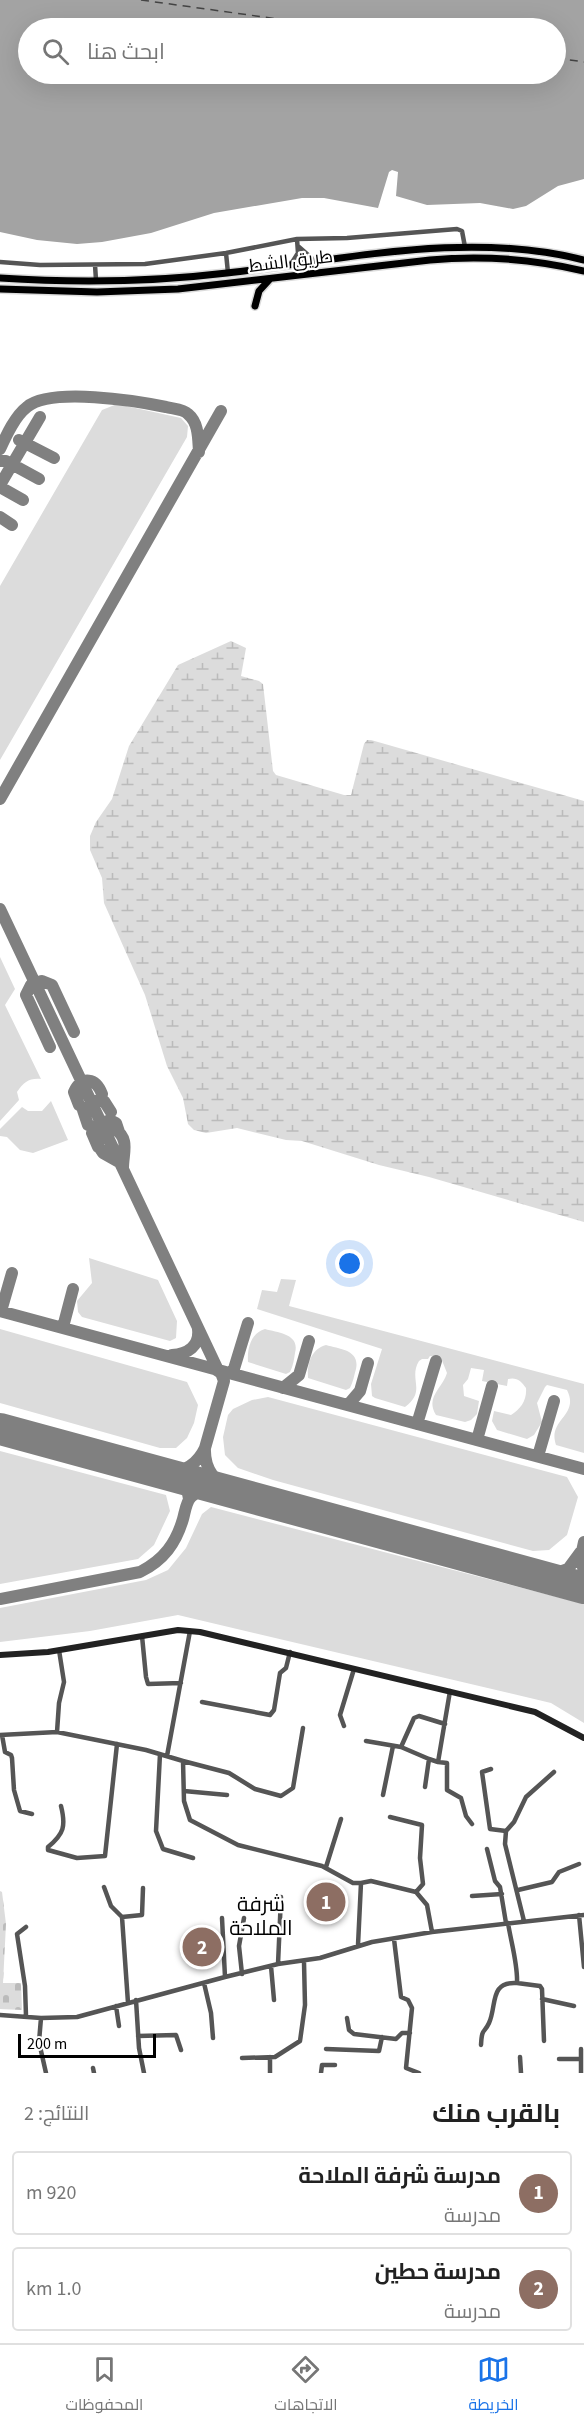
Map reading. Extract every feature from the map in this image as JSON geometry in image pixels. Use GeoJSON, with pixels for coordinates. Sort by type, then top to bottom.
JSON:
{"type":"FeatureCollection","features":[{"type":"Feature","properties":{"kind":"highway","name":"طريق الشط"},"geometry":{"type":"LineString","coordinates":[[0,278],[96,280],[228,273],[315,261],[465,247],[531,250],[584,260]]}},
{"type":"Feature","properties":{"kind":"highway","name":"طريق الشط"},"geometry":{"type":"LineString","coordinates":[[0,289],[137,291],[466,257],[520,260],[584,271]]}},
{"type":"Feature","properties":{"kind":"highway"},"geometry":{"type":"LineString","coordinates":[[255,306],[258,291],[270,279]]}},
{"type":"Feature","properties":{"kind":"main road"},"geometry":{"type":"LineString","coordinates":[[0,1655],[59,1650],[190,1630],[290,1652],[542,1714],[584,1738]]}},
{"type":"Feature","properties":{"kind":"street"},"geometry":{"type":"LineString","coordinates":[[0,262],[145,264],[226,253],[297,239],[458,230],[462,231],[465,247]]}},
{"type":"Feature","properties":{"kind":"street"},"geometry":{"type":"LineString","coordinates":[[291,264],[298,253],[297,239]]}},
{"type":"Feature","properties":{"kind":"street"},"geometry":{"type":"LineString","coordinates":[[298,246],[315,261]]}},
{"type":"Feature","properties":{"kind":"street"},"geometry":{"type":"LineString","coordinates":[[226,253],[228,273]]}},
{"type":"Feature","properties":{"kind":"street"},"geometry":{"type":"LineString","coordinates":[[95,265],[96,280]]}},
{"type":"Feature","properties":{"kind":"street"},"geometry":{"type":"LineString","coordinates":[[167,1756],[190,1630]]}},
{"type":"Feature","properties":{"kind":"street"},"geometry":{"type":"LineString","coordinates":[[142,1636],[148,1684],[181,1683]]}},
{"type":"Feature","properties":{"kind":"street"},"geometry":{"type":"LineString","coordinates":[[57,1732],[63,1683],[59,1650]]}},
{"type":"Feature","properties":{"kind":"street"},"geometry":{"type":"LineString","coordinates":[[202,1702],[270,1715],[274,1710],[280,1673],[286,1668],[290,1652]]}},
{"type":"Feature","properties":{"kind":"street"},"geometry":{"type":"LineString","coordinates":[[344,1726],[340,1715],[354,1668]]}},
{"type":"Feature","properties":{"kind":"street"},"geometry":{"type":"LineString","coordinates":[[438,1762],[450,1691]]}},
{"type":"Feature","properties":{"kind":"street"},"geometry":{"type":"LineString","coordinates":[[400,1748],[414,1718],[419,1716],[445,1724]]}},
{"type":"Feature","properties":{"kind":"street"},"geometry":{"type":"LineString","coordinates":[[32,1814],[20,1812],[14,1790],[12,1758],[5,1752],[1,1735],[57,1732],[117,1744],[229,1773],[255,1789],[281,1797],[293,1788],[303,1728]]}},
{"type":"Feature","properties":{"kind":"street"},"geometry":{"type":"LineString","coordinates":[[366,1741],[400,1748],[448,1765],[447,1790],[461,1798],[466,1816],[472,1824]]}},
{"type":"Feature","properties":{"kind":"street"},"geometry":{"type":"LineString","coordinates":[[61,1806],[64,1829],[60,1837],[48,1847],[48,1850],[87,1859],[105,1856],[117,1744]]}},
{"type":"Feature","properties":{"kind":"street"},"geometry":{"type":"LineString","coordinates":[[383,1795],[393,1746]]}},
{"type":"Feature","properties":{"kind":"street"},"geometry":{"type":"LineString","coordinates":[[160,1754],[157,1834],[164,1849],[193,1858]]}},
{"type":"Feature","properties":{"kind":"street"},"geometry":{"type":"LineString","coordinates":[[425,1787],[429,1759]]}},
{"type":"Feature","properties":{"kind":"street"},"geometry":{"type":"LineString","coordinates":[[183,1761],[185,1808],[189,1820],[242,1846],[326,1867],[353,1883],[371,1881],[416,1892],[427,1905],[432,1932]]}},
{"type":"Feature","properties":{"kind":"street"},"geometry":{"type":"LineString","coordinates":[[491,1769],[482,1772],[490,1830],[506,1831]]}},
{"type":"Feature","properties":{"kind":"street"},"geometry":{"type":"LineString","coordinates":[[524,1921],[506,1844],[506,1831],[514,1822],[526,1797],[554,1772]]}},
{"type":"Feature","properties":{"kind":"street"},"geometry":{"type":"LineString","coordinates":[[184,1791],[227,1795]]}},
{"type":"Feature","properties":{"kind":"street"},"geometry":{"type":"LineString","coordinates":[[390,1817],[422,1825],[420,1858],[423,1884],[416,1892]]}},
{"type":"Feature","properties":{"kind":"street"},"geometry":{"type":"LineString","coordinates":[[326,1867],[341,1819]]}},
{"type":"Feature","properties":{"kind":"street"},"geometry":{"type":"LineString","coordinates":[[488,1848],[495,1881],[502,1894],[517,1983]]}},
{"type":"Feature","properties":{"kind":"street"},"geometry":{"type":"LineString","coordinates":[[518,1890],[552,1882],[559,1872],[579,1864]]}},
{"type":"Feature","properties":{"kind":"street"},"geometry":{"type":"LineString","coordinates":[[358,1945],[361,1883]]}},
{"type":"Feature","properties":{"kind":"street"},"geometry":{"type":"LineString","coordinates":[[104,1887],[111,1906],[122,1917],[128,2003]]}},
{"type":"Feature","properties":{"kind":"street"},"geometry":{"type":"LineString","coordinates":[[122,1917],[142,1915],[143,1888]]}},
{"type":"Feature","properties":{"kind":"street"},"geometry":{"type":"LineString","coordinates":[[472,1896],[502,1894]]}},
{"type":"Feature","properties":{"kind":"street"},"geometry":{"type":"LineString","coordinates":[[278,1965],[281,1897]]}},
{"type":"Feature","properties":{"kind":"street"},"geometry":{"type":"LineString","coordinates":[[0,2015],[41,2018],[77,2017],[225,1977],[271,1966],[304,1962],[358,1945],[432,1932],[581,1915],[584,1964]]}},
{"type":"Feature","properties":{"kind":"street"},"geometry":{"type":"LineString","coordinates":[[222,1918],[225,1977]]}},
{"type":"Feature","properties":{"kind":"street"},"geometry":{"type":"LineString","coordinates":[[242,1974],[239,1946],[244,1918]]}},
{"type":"Feature","properties":{"kind":"street"},"geometry":{"type":"LineString","coordinates":[[26,1927],[17,1934],[25,1986],[26,2016]]}},
{"type":"Feature","properties":{"kind":"street"},"geometry":{"type":"LineString","coordinates":[[394,1939],[401,1998],[408,2000],[411,2005],[406,2068],[419,2073]]}},
{"type":"Feature","properties":{"kind":"street"},"geometry":{"type":"LineString","coordinates":[[242,2058],[270,2057],[283,2053],[300,2041],[305,2005],[304,1962]]}},
{"type":"Feature","properties":{"kind":"street"},"geometry":{"type":"LineString","coordinates":[[271,1966],[274,2000]]}},
{"type":"Feature","properties":{"kind":"street"},"geometry":{"type":"LineString","coordinates":[[204,1983],[211,2013],[213,2038]]}},
{"type":"Feature","properties":{"kind":"street"},"geometry":{"type":"LineString","coordinates":[[481,2045],[481,2033],[489,2023],[498,1990],[507,1984],[517,1983],[540,1986],[544,2041]]}},
{"type":"Feature","properties":{"kind":"street"},"geometry":{"type":"LineString","coordinates":[[136,2000],[138,2036],[144,2073]]}},
{"type":"Feature","properties":{"kind":"street"},"geometry":{"type":"LineString","coordinates":[[542,2000],[574,2006]]}},
{"type":"Feature","properties":{"kind":"street"},"geometry":{"type":"LineString","coordinates":[[116,2006],[119,2026]]}},
{"type":"Feature","properties":{"kind":"street"},"geometry":{"type":"LineString","coordinates":[[41,2018],[39,2042],[46,2073]]}},
{"type":"Feature","properties":{"kind":"street"},"geometry":{"type":"LineString","coordinates":[[348,2018],[349,2030],[352,2033],[396,2039],[402,2033],[410,2032]]}},
{"type":"Feature","properties":{"kind":"street"},"geometry":{"type":"LineString","coordinates":[[138,2036],[176,2035],[181,2050]]}},
{"type":"Feature","properties":{"kind":"street"},"geometry":{"type":"LineString","coordinates":[[326,2049],[377,2051],[380,2049],[382,2037]]}},
{"type":"Feature","properties":{"kind":"street"},"geometry":{"type":"LineString","coordinates":[[581,2049],[581,2073]]}},
{"type":"Feature","properties":{"kind":"street"},"geometry":{"type":"LineString","coordinates":[[270,2057],[270,2073]]}},
{"type":"Feature","properties":{"kind":"street"},"geometry":{"type":"LineString","coordinates":[[520,2057],[521,2073]]}},
{"type":"Feature","properties":{"kind":"street"},"geometry":{"type":"LineString","coordinates":[[559,2059],[581,2059]]}},
{"type":"Feature","properties":{"kind":"street"},"geometry":{"type":"LineString","coordinates":[[321,2073],[322,2065],[335,2065]]}},
{"type":"Feature","properties":{"kind":"green space"},"geometry":{"type":"Polygon","coordinates":[[[117,404],[181,418],[188,426],[187,437],[0,760],[0,586],[102,410],[117,404]]]}},
{"type":"Feature","properties":{"kind":"green space"},"geometry":{"type":"Polygon","coordinates":[[[231,641],[246,648],[241,676],[263,684],[273,771],[276,775],[344,795],[351,795],[364,744],[367,740],[371,740],[584,801],[584,1222],[429,1177],[379,1165],[302,1141],[286,1140],[237,1128],[206,1133],[194,1130],[188,1124],[183,1098],[167,1066],[145,995],[104,903],[102,878],[90,850],[90,836],[96,822],[112,799],[129,746],[178,665],[231,641]]]}},
{"type":"Feature","properties":{"kind":"green space"},"geometry":{"type":"Polygon","coordinates":[[[0,957],[15,989],[5,1005],[41,1079],[27,1081],[22,1086],[17,1092],[19,1100],[0,1121],[0,957]]]}},
{"type":"Feature","properties":{"kind":"green space"},"geometry":{"type":"Polygon","coordinates":[[[51,1101],[68,1140],[33,1153],[20,1150],[7,1137],[0,1136],[0,1129],[22,1107],[28,1111],[42,1111],[51,1101]]]}},
{"type":"Feature","properties":{"kind":"green space"},"geometry":{"type":"Polygon","coordinates":[[[89,1258],[158,1280],[177,1321],[176,1338],[170,1341],[82,1317],[78,1312],[77,1301],[92,1283],[89,1258]]]}},
{"type":"Feature","properties":{"kind":"green space"},"geometry":{"type":"Polygon","coordinates":[[[281,1279],[296,1280],[289,1306],[584,1384],[584,1453],[556,1445],[554,1436],[556,1429],[570,1406],[567,1390],[547,1385],[545,1387],[537,1403],[542,1422],[534,1435],[527,1439],[497,1430],[492,1421],[494,1411],[511,1415],[518,1410],[523,1404],[526,1388],[516,1379],[508,1379],[507,1386],[482,1381],[484,1370],[471,1368],[468,1379],[463,1385],[464,1396],[479,1401],[477,1414],[471,1420],[465,1422],[436,1415],[433,1409],[433,1398],[447,1373],[441,1358],[430,1356],[428,1359],[419,1361],[415,1374],[415,1396],[405,1407],[375,1398],[372,1396],[371,1384],[382,1349],[257,1309],[262,1290],[277,1292],[281,1279]]]}},
{"type":"Feature","properties":{"kind":"green space"},"geometry":{"type":"Polygon","coordinates":[[[0,1329],[187,1382],[198,1405],[194,1423],[187,1438],[176,1448],[160,1448],[0,1403],[0,1329]]]}},
{"type":"Feature","properties":{"kind":"green space"},"geometry":{"type":"Polygon","coordinates":[[[265,1329],[287,1335],[294,1342],[296,1347],[290,1372],[286,1374],[248,1362],[248,1352],[253,1338],[265,1329]]]}},
{"type":"Feature","properties":{"kind":"green space"},"geometry":{"type":"Polygon","coordinates":[[[326,1345],[348,1351],[355,1358],[356,1369],[353,1381],[350,1388],[346,1390],[308,1378],[308,1368],[313,1354],[326,1345]]]}},
{"type":"Feature","properties":{"kind":"green space"},"geometry":{"type":"Polygon","coordinates":[[[268,1397],[567,1477],[578,1497],[567,1535],[549,1550],[533,1551],[273,1480],[238,1468],[225,1455],[223,1437],[228,1415],[233,1409],[252,1400],[268,1397]]]}},
{"type":"Feature","properties":{"kind":"green space"},"geometry":{"type":"Polygon","coordinates":[[[0,1451],[166,1495],[170,1511],[154,1545],[138,1559],[0,1584],[0,1451]]]}},
{"type":"Feature","properties":{"kind":"green space"},"geometry":{"type":"Polygon","coordinates":[[[211,1507],[584,1604],[584,1723],[551,1703],[178,1615],[90,1631],[0,1642],[0,1608],[146,1580],[168,1570],[186,1548],[202,1514],[211,1507]]]}},
{"type":"Feature","properties":{"kind":"green space"},"geometry":{"type":"Polygon","coordinates":[[[0,1891],[6,1924],[3,1983],[21,1983],[22,2010],[0,2009],[0,1891]]]}},
{"type":"Feature","properties":{"kind":"shaded area"},"geometry":{"type":"Polygon","coordinates":[[[0,0],[584,0],[584,179],[558,186],[526,206],[513,209],[480,203],[427,205],[396,196],[398,172],[392,170],[389,172],[378,208],[324,198],[302,198],[214,213],[151,233],[102,242],[77,244],[37,240],[0,232],[0,0]]]}},
{"type":"Feature","properties":{"kind":"ferry route"},"geometry":{"type":"LineString","coordinates":[[141,0],[271,18]]}},
{"type":"Feature","properties":{"kind":"ferry route"},"geometry":{"type":"LineString","coordinates":[[566,59],[584,62]]}},
{"type":"Feature","properties":{"kind":"taxiway"},"geometry":{"type":"LineString","coordinates":[[0,449],[15,421],[27,407],[39,401],[55,398],[95,397],[183,411],[192,418],[196,427],[199,452]]}},
{"type":"Feature","properties":{"kind":"taxiway"},"geometry":{"type":"LineString","coordinates":[[0,799],[221,411]]}},
{"type":"Feature","properties":{"kind":"taxiway"},"geometry":{"type":"LineString","coordinates":[[0,485],[40,417]]}},
{"type":"Feature","properties":{"kind":"taxiway"},"geometry":{"type":"LineString","coordinates":[[19,440],[54,458]]}},
{"type":"Feature","properties":{"kind":"taxiway"},"geometry":{"type":"LineString","coordinates":[[0,461],[6,461],[39,479]]}},
{"type":"Feature","properties":{"kind":"taxiway"},"geometry":{"type":"LineString","coordinates":[[0,487],[23,500]]}},
{"type":"Feature","properties":{"kind":"taxiway"},"geometry":{"type":"LineString","coordinates":[[0,517],[12,525]]}},
{"type":"Feature","properties":{"kind":"taxiway"},"geometry":{"type":"LineString","coordinates":[[0,909],[218,1370]]}},
{"type":"Feature","properties":{"kind":"taxiway"},"geometry":{"type":"LineString","coordinates":[[50,1047],[26,995],[31,985],[42,981],[52,985],[74,1032]]}},
{"type":"Feature","properties":{"kind":"taxiway"},"geometry":{"type":"LineString","coordinates":[[79,1105],[74,1092],[85,1081],[93,1082],[102,1094]]}},
{"type":"Feature","properties":{"kind":"taxiway"},"geometry":{"type":"LineString","coordinates":[[88,1125],[83,1110],[95,1101],[104,1101],[111,1112]]}},
{"type":"Feature","properties":{"kind":"taxiway"},"geometry":{"type":"LineString","coordinates":[[98,1147],[92,1133],[95,1126],[110,1120],[116,1123],[119,1132]]}},
{"type":"Feature","properties":{"kind":"taxiway"},"geometry":{"type":"LineString","coordinates":[[119,1162],[103,1153],[97,1144],[101,1135],[115,1129],[123,1137],[123,1168]]}},
{"type":"Feature","properties":{"kind":"taxiway"},"geometry":{"type":"LineString","coordinates":[[1,1311],[12,1273]]}},
{"type":"Feature","properties":{"kind":"taxiway"},"geometry":{"type":"LineString","coordinates":[[63,1327],[73,1289]]}},
{"type":"Feature","properties":{"kind":"taxiway"},"geometry":{"type":"LineString","coordinates":[[0,1311],[584,1469]]}},
{"type":"Feature","properties":{"kind":"taxiway"},"geometry":{"type":"LineString","coordinates":[[233,1372],[248,1323]]}},
{"type":"Feature","properties":{"kind":"taxiway"},"geometry":{"type":"LineString","coordinates":[[172,1355],[192,1348],[197,1340],[198,1329]]}},
{"type":"Feature","properties":{"kind":"taxiway"},"geometry":{"type":"LineString","coordinates":[[283,1388],[299,1375],[309,1341]]}},
{"type":"Feature","properties":{"kind":"taxiway"},"geometry":{"type":"LineString","coordinates":[[417,1424],[436,1361]]}},
{"type":"Feature","properties":{"kind":"taxiway"},"geometry":{"type":"LineString","coordinates":[[348,1405],[360,1391],[368,1363]]}},
{"type":"Feature","properties":{"kind":"taxiway"},"geometry":{"type":"LineString","coordinates":[[205,1448],[224,1381],[221,1373],[215,1369]]}},
{"type":"Feature","properties":{"kind":"taxiway"},"geometry":{"type":"LineString","coordinates":[[477,1440],[492,1386]]}},
{"type":"Feature","properties":{"kind":"taxiway"},"geometry":{"type":"LineString","coordinates":[[538,1456],[554,1401]]}},
{"type":"Feature","properties":{"kind":"taxiway"},"geometry":{"type":"LineString","coordinates":[[168,1475],[190,1466],[205,1448],[205,1456],[212,1475],[235,1493]]}},
{"type":"Feature","properties":{"kind":"taxiway"},"geometry":{"type":"LineString","coordinates":[[176,1477],[187,1488],[189,1499]]}},
{"type":"Feature","properties":{"kind":"taxiway"},"geometry":{"type":"LineString","coordinates":[[0,1599],[140,1572],[156,1562],[173,1543],[191,1497],[212,1486]]}},
{"type":"Feature","properties":{"kind":"taxiway"},"geometry":{"type":"LineString","coordinates":[[584,1542],[581,1556],[584,1573]]}},
{"type":"Feature","properties":{"kind":"taxiway"},"geometry":{"type":"LineString","coordinates":[[545,1577],[568,1569],[582,1550]]}},
{"type":"Feature","properties":{"kind":"runway"},"geometry":{"type":"LineString","coordinates":[[0,1429],[584,1588]]}},
{"type":"Feature","properties":{"kind":"place","name":"مدرسة شرفة الملاحة"},"geometry":{"type":"Point","coordinates":[326,1902]}},
{"type":"Feature","properties":{"kind":"place","name":"مدرسة حطين"},"geometry":{"type":"Point","coordinates":[202,1947]}},
{"type":"Feature","properties":{"kind":"district","name":"شرفة الملاحة"},"geometry":{"type":"Point","coordinates":[261,1916]}}]}
